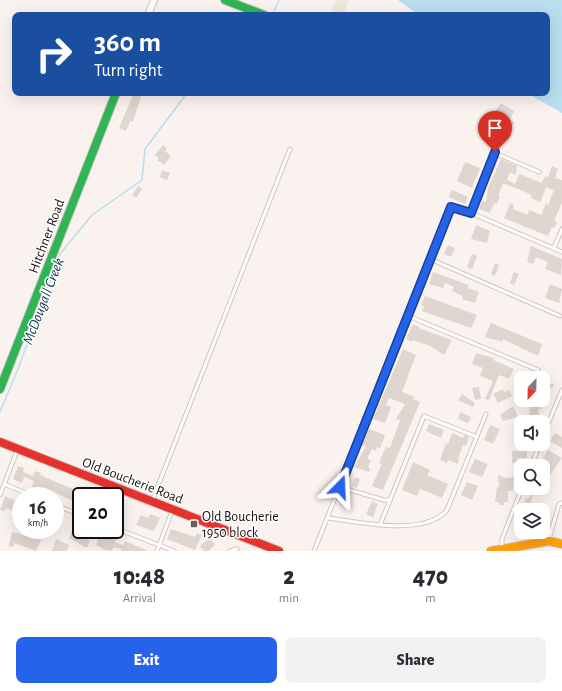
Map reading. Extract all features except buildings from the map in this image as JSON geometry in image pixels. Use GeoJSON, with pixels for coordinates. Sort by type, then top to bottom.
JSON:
{"type":"FeatureCollection","features":[{"type":"Feature","properties":{"kind":"street"},"geometry":{"type":"LineString","coordinates":[[149,12],[154,0]]}},
{"type":"Feature","properties":{"kind":"street"},"geometry":{"type":"LineString","coordinates":[[225,0],[256,12]]}},
{"type":"Feature","properties":{"kind":"street","name":"Hitchner Road"},"geometry":{"type":"LineString","coordinates":[[0,389],[115,96]]}},
{"type":"Feature","properties":{"kind":"street","name":"Old Boucherie Road"},"geometry":{"type":"LineString","coordinates":[[0,442],[279,551]]}},
{"type":"Feature","properties":{"kind":"street"},"geometry":{"type":"LineString","coordinates":[[491,551],[549,541],[562,544]]}},
{"type":"Feature","properties":{"kind":"lane"},"geometry":{"type":"LineString","coordinates":[[152,501],[290,149]]}},
{"type":"Feature","properties":{"kind":"lane"},"geometry":{"type":"LineString","coordinates":[[471,213],[495,152],[539,172]]}},
{"type":"Feature","properties":{"kind":"lane"},"geometry":{"type":"LineString","coordinates":[[314,551],[451,207],[471,213],[562,252]]}},
{"type":"Feature","properties":{"kind":"lane"},"geometry":{"type":"LineString","coordinates":[[554,248],[562,229]]}},
{"type":"Feature","properties":{"kind":"lane"},"geometry":{"type":"LineString","coordinates":[[430,259],[560,316]]}},
{"type":"Feature","properties":{"kind":"lane"},"geometry":{"type":"LineString","coordinates":[[408,316],[538,370]]}},
{"type":"Feature","properties":{"kind":"lane"},"geometry":{"type":"LineString","coordinates":[[550,419],[562,390]]}},
{"type":"Feature","properties":{"kind":"lane"},"geometry":{"type":"LineString","coordinates":[[328,518],[395,527],[420,524],[441,517],[447,510],[486,414]]}},
{"type":"Feature","properties":{"kind":"lane"},"geometry":{"type":"LineString","coordinates":[[380,525],[424,416],[477,437]]}},
{"type":"Feature","properties":{"kind":"lane"},"geometry":{"type":"LineString","coordinates":[[0,495],[18,449]]}},
{"type":"Feature","properties":{"kind":"lane"},"geometry":{"type":"LineString","coordinates":[[4,484],[12,487]]}},
{"type":"Feature","properties":{"kind":"lane"},"geometry":{"type":"LineString","coordinates":[[340,487],[384,500],[390,500]]}},
{"type":"Feature","properties":{"kind":"lane"},"geometry":{"type":"LineString","coordinates":[[502,549],[502,539],[519,495]]}},
{"type":"Feature","properties":{"kind":"lane"},"geometry":{"type":"LineString","coordinates":[[549,541],[559,504],[562,503]]}},
{"type":"Feature","properties":{"kind":"lane"},"geometry":{"type":"LineString","coordinates":[[157,551],[173,509]]}},
{"type":"Feature","properties":{"kind":"lane"},"geometry":{"type":"LineString","coordinates":[[124,532],[174,551]]}},
{"type":"Feature","properties":{"kind":"lane"},"geometry":{"type":"LineString","coordinates":[[230,551],[237,549]]}},
{"type":"Feature","properties":{"kind":"shaded area"},"geometry":{"type":"Polygon","coordinates":[[[336,0],[349,0],[344,12],[331,12],[336,0]]]}},
{"type":"Feature","properties":{"kind":"water"},"geometry":{"type":"Polygon","coordinates":[[[398,0],[562,0],[562,113],[532,96],[550,96],[550,12],[415,12],[398,0]]]}},
{"type":"Feature","properties":{"kind":"waterway","name":"McDougall Creek"},"geometry":{"type":"LineString","coordinates":[[274,12],[279,0]]}},
{"type":"Feature","properties":{"kind":"waterway","name":"McDougall Creek"},"geometry":{"type":"LineString","coordinates":[[0,412],[18,369],[60,254],[92,215],[142,180],[145,149],[185,96]]}},
{"type":"Feature","properties":{"kind":"traffic: fast"},"geometry":{"type":"LineString","coordinates":[[225,0],[256,12]]}},
{"type":"Feature","properties":{"kind":"traffic: fast"},"geometry":{"type":"LineString","coordinates":[[0,389],[115,96]]}},
{"type":"Feature","properties":{"kind":"traffic: slow"},"geometry":{"type":"LineString","coordinates":[[491,551],[549,541],[562,544]]}},
{"type":"Feature","properties":{"kind":"traffic: jam"},"geometry":{"type":"LineString","coordinates":[[0,442],[279,551]]}},
{"type":"Feature","properties":{"kind":"place","name":"Old Boucherie 1950 block"},"geometry":{"type":"Point","coordinates":[194,524]}},
{"type":"Feature","properties":{"kind":"route"},"geometry":{"type":"LineString","coordinates":[[340,487],[451,207],[471,213],[495,152]]}}]}
